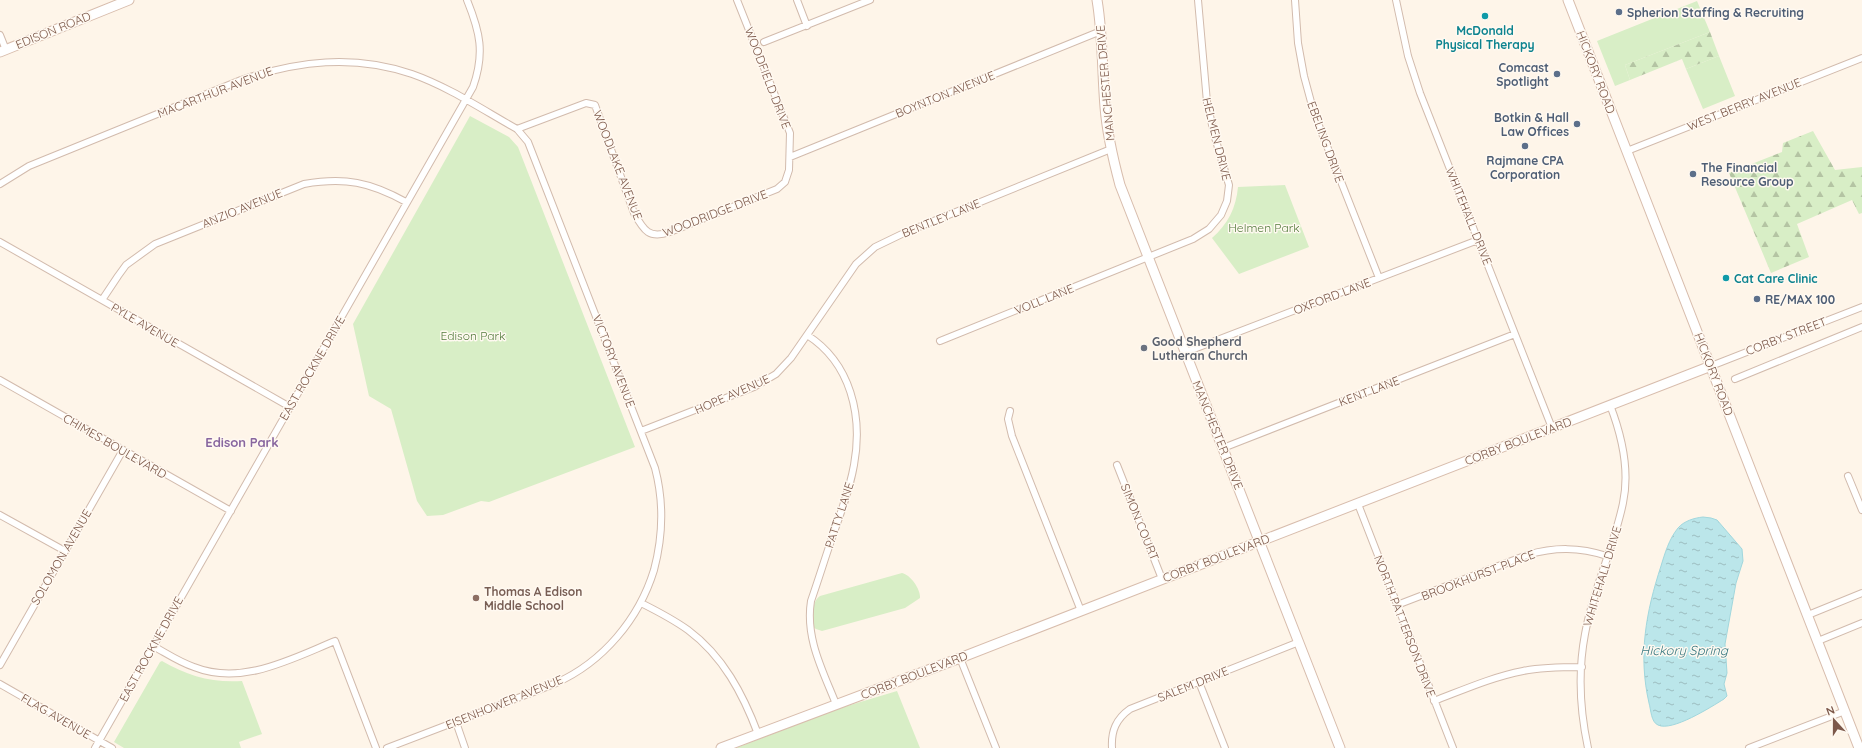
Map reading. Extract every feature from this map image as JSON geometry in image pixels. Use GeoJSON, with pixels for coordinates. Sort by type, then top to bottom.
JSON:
{"type":"FeatureCollection","features":[{"type":"Feature","properties":{"kind":"street","name":"EDISON ROAD"},"geometry":{"type":"LineString","coordinates":[[3,51],[129,0]]}},
{"type":"Feature","properties":{"kind":"street","name":"EAST ROCKNE DRIVE"},"geometry":{"type":"LineString","coordinates":[[95,748],[477,76],[481,52],[480,36],[467,0]]}},
{"type":"Feature","properties":{"kind":"street","name":"WOODFIELD DRIVE"},"geometry":{"type":"LineString","coordinates":[[737,0],[790,133],[789,170],[785,182]]}},
{"type":"Feature","properties":{"kind":"street"},"geometry":{"type":"LineString","coordinates":[[797,0],[807,26]]}},
{"type":"Feature","properties":{"kind":"street"},"geometry":{"type":"LineString","coordinates":[[764,42],[870,0]]}},
{"type":"Feature","properties":{"kind":"street","name":"MANCHESTER DRIVE"},"geometry":{"type":"LineString","coordinates":[[1097,0],[1101,31],[1105,106],[1111,149],[1120,184],[1340,748]]}},
{"type":"Feature","properties":{"kind":"street","name":"HELMEN DRIVE"},"geometry":{"type":"LineString","coordinates":[[1148,257],[1201,235],[1216,223],[1228,201],[1229,185],[1227,175],[1214,134],[1207,102],[1198,0]]}},
{"type":"Feature","properties":{"kind":"street","name":"EBELING DRIVE"},"geometry":{"type":"LineString","coordinates":[[1295,0],[1304,76],[1314,113],[1379,278]]}},
{"type":"Feature","properties":{"kind":"street","name":"WHITEHALL DRIVE"},"geometry":{"type":"LineString","coordinates":[[1396,0],[1402,35],[1410,64],[1552,428]]}},
{"type":"Feature","properties":{"kind":"street","name":"HICKORY ROAD"},"geometry":{"type":"LineString","coordinates":[[1568,0],[1859,748]]}},
{"type":"Feature","properties":{"kind":"street","name":"BOYNTON AVENUE"},"geometry":{"type":"LineString","coordinates":[[790,157],[1101,31]]}},
{"type":"Feature","properties":{"kind":"street"},"geometry":{"type":"LineString","coordinates":[[0,35],[3,51]]}},
{"type":"Feature","properties":{"kind":"street","name":"WEST BERRY AVENUE"},"geometry":{"type":"LineString","coordinates":[[1627,151],[1862,58]]}},
{"type":"Feature","properties":{"kind":"street","name":"MACARTHUR AVENUE"},"geometry":{"type":"LineString","coordinates":[[0,184],[29,166],[241,80],[295,65],[319,62],[343,61],[390,68],[412,74],[465,99],[517,129]]}},
{"type":"Feature","properties":{"kind":"street","name":"WOODLAKE AVENUE"},"geometry":{"type":"LineString","coordinates":[[517,129],[586,103],[593,103],[597,108],[614,160],[634,213],[643,228]]}},
{"type":"Feature","properties":{"kind":"street","name":"VICTORY AVENUE"},"geometry":{"type":"LineString","coordinates":[[517,129],[528,142],[651,457],[659,484],[662,519],[657,558],[651,580],[640,603]]}},
{"type":"Feature","properties":{"kind":"street","name":"BENTLEY LANE"},"geometry":{"type":"LineString","coordinates":[[807,335],[854,266],[875,247],[904,233],[1111,149]]}},
{"type":"Feature","properties":{"kind":"street","name":"ANZIO AVENUE"},"geometry":{"type":"LineString","coordinates":[[102,300],[126,265],[155,244],[304,184],[322,180],[350,180],[379,188],[406,202]]}},
{"type":"Feature","properties":{"kind":"street","name":"WOODRIDGE DRIVE"},"geometry":{"type":"LineString","coordinates":[[643,228],[648,233],[663,234],[777,189],[785,182]]}},
{"type":"Feature","properties":{"kind":"street","name":"OXFORD LANE"},"geometry":{"type":"LineString","coordinates":[[1186,352],[1478,240]]}},
{"type":"Feature","properties":{"kind":"street","name":"PYLE AVENUE"},"geometry":{"type":"LineString","coordinates":[[0,242],[290,407]]}},
{"type":"Feature","properties":{"kind":"street","name":"VOLL LANE"},"geometry":{"type":"LineString","coordinates":[[940,341],[1148,257]]}},
{"type":"Feature","properties":{"kind":"street","name":"CORBY STREET"},"geometry":{"type":"LineString","coordinates":[[1711,366],[1862,307]]}},
{"type":"Feature","properties":{"kind":"street"},"geometry":{"type":"LineString","coordinates":[[1734,378],[1862,327]]}},
{"type":"Feature","properties":{"kind":"street","name":"KENT LANE"},"geometry":{"type":"LineString","coordinates":[[1223,448],[1515,334]]}},
{"type":"Feature","properties":{"kind":"street","name":"HOPE AVENUE"},"geometry":{"type":"LineString","coordinates":[[641,431],[765,382],[783,368],[807,335]]}},
{"type":"Feature","properties":{"kind":"street","name":"PATTY LANE"},"geometry":{"type":"LineString","coordinates":[[807,335],[827,350],[841,369],[850,390],[855,418],[856,451],[850,484],[813,596],[809,613],[811,640],[836,704]]}},
{"type":"Feature","properties":{"kind":"street","name":"CORBY BOULEVARD"},"geometry":{"type":"LineString","coordinates":[[721,748],[960,658],[1711,366]]}},
{"type":"Feature","properties":{"kind":"street","name":"CHIMES BOULEVARD"},"geometry":{"type":"LineString","coordinates":[[0,380],[230,511]]}},
{"type":"Feature","properties":{"kind":"street","name":"WHITEHALL DRIVE"},"geometry":{"type":"LineString","coordinates":[[1588,748],[1582,704],[1582,667],[1585,634],[1593,600],[1624,502],[1625,483],[1623,446],[1610,405]]}},
{"type":"Feature","properties":{"kind":"street"},"geometry":{"type":"LineString","coordinates":[[1010,411],[1008,419],[1012,436],[1081,611]]}},
{"type":"Feature","properties":{"kind":"street","name":"SOLOMON AVENUE"},"geometry":{"type":"LineString","coordinates":[[0,665],[123,450]]}},
{"type":"Feature","properties":{"kind":"street","name":"SIMON COURT"},"geometry":{"type":"LineString","coordinates":[[1117,465],[1162,579]]}},
{"type":"Feature","properties":{"kind":"street"},"geometry":{"type":"LineString","coordinates":[[1848,476],[1862,510]]}},
{"type":"Feature","properties":{"kind":"street","name":"NORTH PATTERSON DRIVE"},"geometry":{"type":"LineString","coordinates":[[1358,504],[1453,748]]}},
{"type":"Feature","properties":{"kind":"street"},"geometry":{"type":"LineString","coordinates":[[0,515],[65,551]]}},
{"type":"Feature","properties":{"kind":"street","name":"BROOKHURST PLACE"},"geometry":{"type":"LineString","coordinates":[[1397,605],[1542,550],[1573,548],[1607,556]]}},
{"type":"Feature","properties":{"kind":"street"},"geometry":{"type":"LineString","coordinates":[[1808,615],[1862,593]]}},
{"type":"Feature","properties":{"kind":"street"},"geometry":{"type":"LineString","coordinates":[[640,603],[689,631],[713,653],[739,689],[758,734]]}},
{"type":"Feature","properties":{"kind":"street","name":"EISENHOWER AVENUE"},"geometry":{"type":"LineString","coordinates":[[387,748],[557,683],[571,675],[594,659],[609,646],[622,632],[640,603]]}},
{"type":"Feature","properties":{"kind":"street"},"geometry":{"type":"LineString","coordinates":[[1818,640],[1862,623]]}},
{"type":"Feature","properties":{"kind":"street"},"geometry":{"type":"LineString","coordinates":[[153,646],[194,668],[226,674],[243,673],[267,668],[335,641],[376,748]]}},
{"type":"Feature","properties":{"kind":"street","name":"SALEM DRIVE"},"geometry":{"type":"LineString","coordinates":[[1112,748],[1113,733],[1116,723],[1122,715],[1130,709],[1299,642]]}},
{"type":"Feature","properties":{"kind":"street"},"geometry":{"type":"LineString","coordinates":[[960,658],[996,748]]}},
{"type":"Feature","properties":{"kind":"street"},"geometry":{"type":"LineString","coordinates":[[1434,701],[1490,680],[1523,671],[1543,668],[1582,667]]}},
{"type":"Feature","properties":{"kind":"street"},"geometry":{"type":"LineString","coordinates":[[1199,682],[1225,748]]}},
{"type":"Feature","properties":{"kind":"street","name":"FLAG AVENUE"},"geometry":{"type":"LineString","coordinates":[[0,684],[112,748]]}},
{"type":"Feature","properties":{"kind":"street"},"geometry":{"type":"LineString","coordinates":[[1749,748],[1845,711]]}},
{"type":"Feature","properties":{"kind":"street"},"geometry":{"type":"LineString","coordinates":[[456,722],[466,748]]}},
{"type":"Feature","properties":{"kind":"green space"},"geometry":{"type":"Polygon","coordinates":[[[1697,1],[1710,32],[1625,65],[1630,80],[1615,86],[1597,41],[1697,1]]]}},
{"type":"Feature","properties":{"kind":"green space"},"geometry":{"type":"Polygon","coordinates":[[[1710,32],[1719,56],[1686,69],[1682,59],[1630,80],[1625,65],[1710,32]]]}},
{"type":"Feature","properties":{"kind":"green space"},"geometry":{"type":"Polygon","coordinates":[[[1719,56],[1735,96],[1703,109],[1686,69],[1719,56]]]}},
{"type":"Feature","properties":{"kind":"green space","name":"Edison Park"},"geometry":{"type":"Polygon","coordinates":[[[470,116],[509,137],[518,147],[635,447],[489,502],[481,501],[443,515],[427,516],[417,501],[391,409],[369,396],[353,324],[470,116]]]}},
{"type":"Feature","properties":{"kind":"green space"},"geometry":{"type":"Polygon","coordinates":[[[1813,131],[1835,170],[1862,167],[1862,213],[1859,214],[1852,200],[1797,224],[1809,257],[1771,273],[1729,173],[1782,152],[1783,143],[1813,131]]]}},
{"type":"Feature","properties":{"kind":"green space","name":"Helmen Park"},"geometry":{"type":"Polygon","coordinates":[[[1285,185],[1309,247],[1239,274],[1212,238],[1227,221],[1233,209],[1238,187],[1285,185]]]}},
{"type":"Feature","properties":{"kind":"green space"},"geometry":{"type":"Polygon","coordinates":[[[902,573],[912,580],[920,595],[920,598],[905,608],[822,631],[813,627],[814,606],[815,602],[820,596],[902,573]]]}},
{"type":"Feature","properties":{"kind":"green space"},"geometry":{"type":"Polygon","coordinates":[[[162,661],[181,671],[210,680],[242,681],[262,734],[239,742],[241,748],[124,748],[114,742],[160,662],[162,661]]]}},
{"type":"Feature","properties":{"kind":"green space"},"geometry":{"type":"Polygon","coordinates":[[[897,691],[920,748],[736,748],[837,709],[897,691]]]}},
{"type":"Feature","properties":{"kind":"water","name":"Hickory Spring"},"geometry":{"type":"Polygon","coordinates":[[[1703,517],[1717,520],[1742,549],[1743,561],[1736,583],[1725,644],[1727,673],[1724,684],[1727,696],[1682,722],[1664,726],[1658,725],[1652,716],[1644,668],[1645,634],[1651,600],[1666,551],[1675,532],[1686,522],[1703,517]]]}},
{"type":"Feature","properties":{"kind":"place","name":"Spherion Staffing & Recruiting"},"geometry":{"type":"Point","coordinates":[1619,12]}},
{"type":"Feature","properties":{"kind":"place","name":"McDonald Physical Therapy"},"geometry":{"type":"Point","coordinates":[1485,16]}},
{"type":"Feature","properties":{"kind":"place","name":"Comcast Spotlight"},"geometry":{"type":"Point","coordinates":[1557,74]}},
{"type":"Feature","properties":{"kind":"place","name":"Botkin & Hall Law Offices"},"geometry":{"type":"Point","coordinates":[1577,124]}},
{"type":"Feature","properties":{"kind":"place","name":"Rajmane CPA Corporation"},"geometry":{"type":"Point","coordinates":[1525,146]}},
{"type":"Feature","properties":{"kind":"place","name":"The Financial Resource Group"},"geometry":{"type":"Point","coordinates":[1693,174]}},
{"type":"Feature","properties":{"kind":"place","name":"Cat Care Clinic"},"geometry":{"type":"Point","coordinates":[1726,278]}},
{"type":"Feature","properties":{"kind":"place","name":"RE/MAX 100"},"geometry":{"type":"Point","coordinates":[1757,299]}},
{"type":"Feature","properties":{"kind":"place","name":"Good Shepherd Lutheran Church"},"geometry":{"type":"Point","coordinates":[1144,348]}},
{"type":"Feature","properties":{"kind":"place","name":"Thomas A Edison Middle School"},"geometry":{"type":"Point","coordinates":[476,598]}},
{"type":"Feature","properties":{"kind":"district","name":"Edison Park"},"geometry":{"type":"Point","coordinates":[242,442]}}]}
